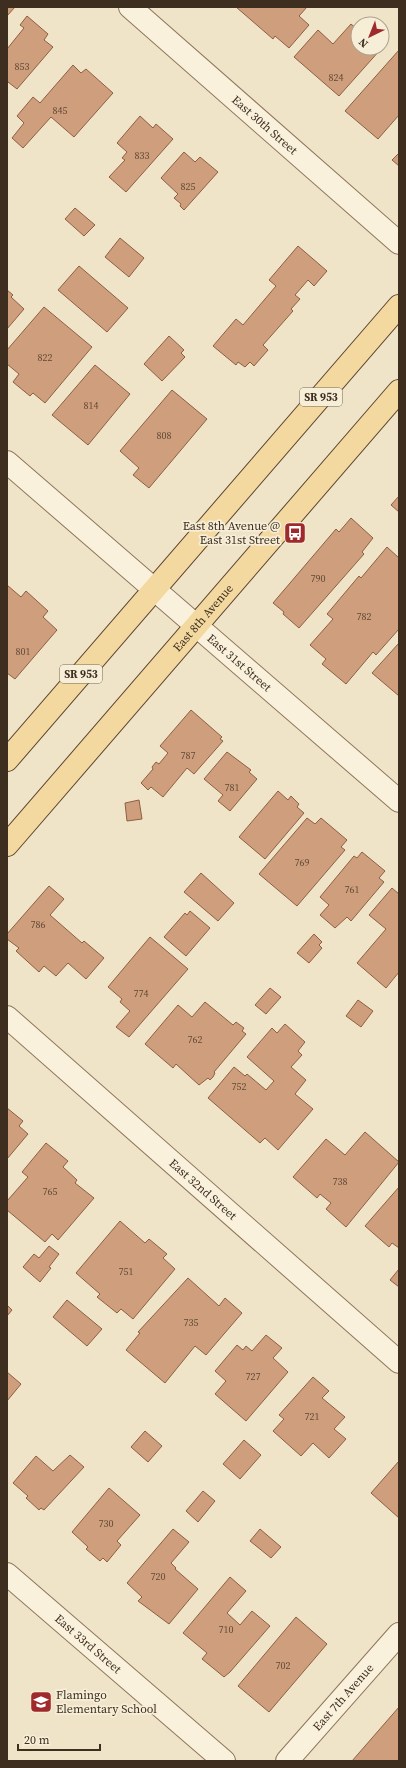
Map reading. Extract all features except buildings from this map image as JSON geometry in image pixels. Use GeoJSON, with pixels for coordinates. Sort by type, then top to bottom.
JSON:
{"type":"FeatureCollection","features":[{"type":"Feature","properties":{"kind":"main road","name":"SR 953"},"geometry":{"type":"LineString","coordinates":[[7,760],[399,306]]}},
{"type":"Feature","properties":{"kind":"main road","name":"East 8th Avenue"},"geometry":{"type":"LineString","coordinates":[[7,845],[196,624],[399,391]]}},
{"type":"Feature","properties":{"kind":"street","name":"East 30th Street"},"geometry":{"type":"LineString","coordinates":[[130,7],[399,243]]}},
{"type":"Feature","properties":{"kind":"street","name":"East 31st Street"},"geometry":{"type":"LineString","coordinates":[[7,462],[399,801]]}},
{"type":"Feature","properties":{"kind":"street","name":"East 32nd Street"},"geometry":{"type":"LineString","coordinates":[[7,1017],[399,1362]]}},
{"type":"Feature","properties":{"kind":"street","name":"East 33rd Street"},"geometry":{"type":"LineString","coordinates":[[7,1574],[224,1761]]}},
{"type":"Feature","properties":{"kind":"street","name":"East 7th Avenue"},"geometry":{"type":"LineString","coordinates":[[286,1761],[399,1634]]}},
{"type":"Feature","properties":{"kind":"place","name":"East 8th Avenue @ East 31st Street"},"geometry":{"type":"Point","coordinates":[295,533]}},
{"type":"Feature","properties":{"kind":"place","name":"Flamingo Elementary School"},"geometry":{"type":"Point","coordinates":[41,1702]}}]}
